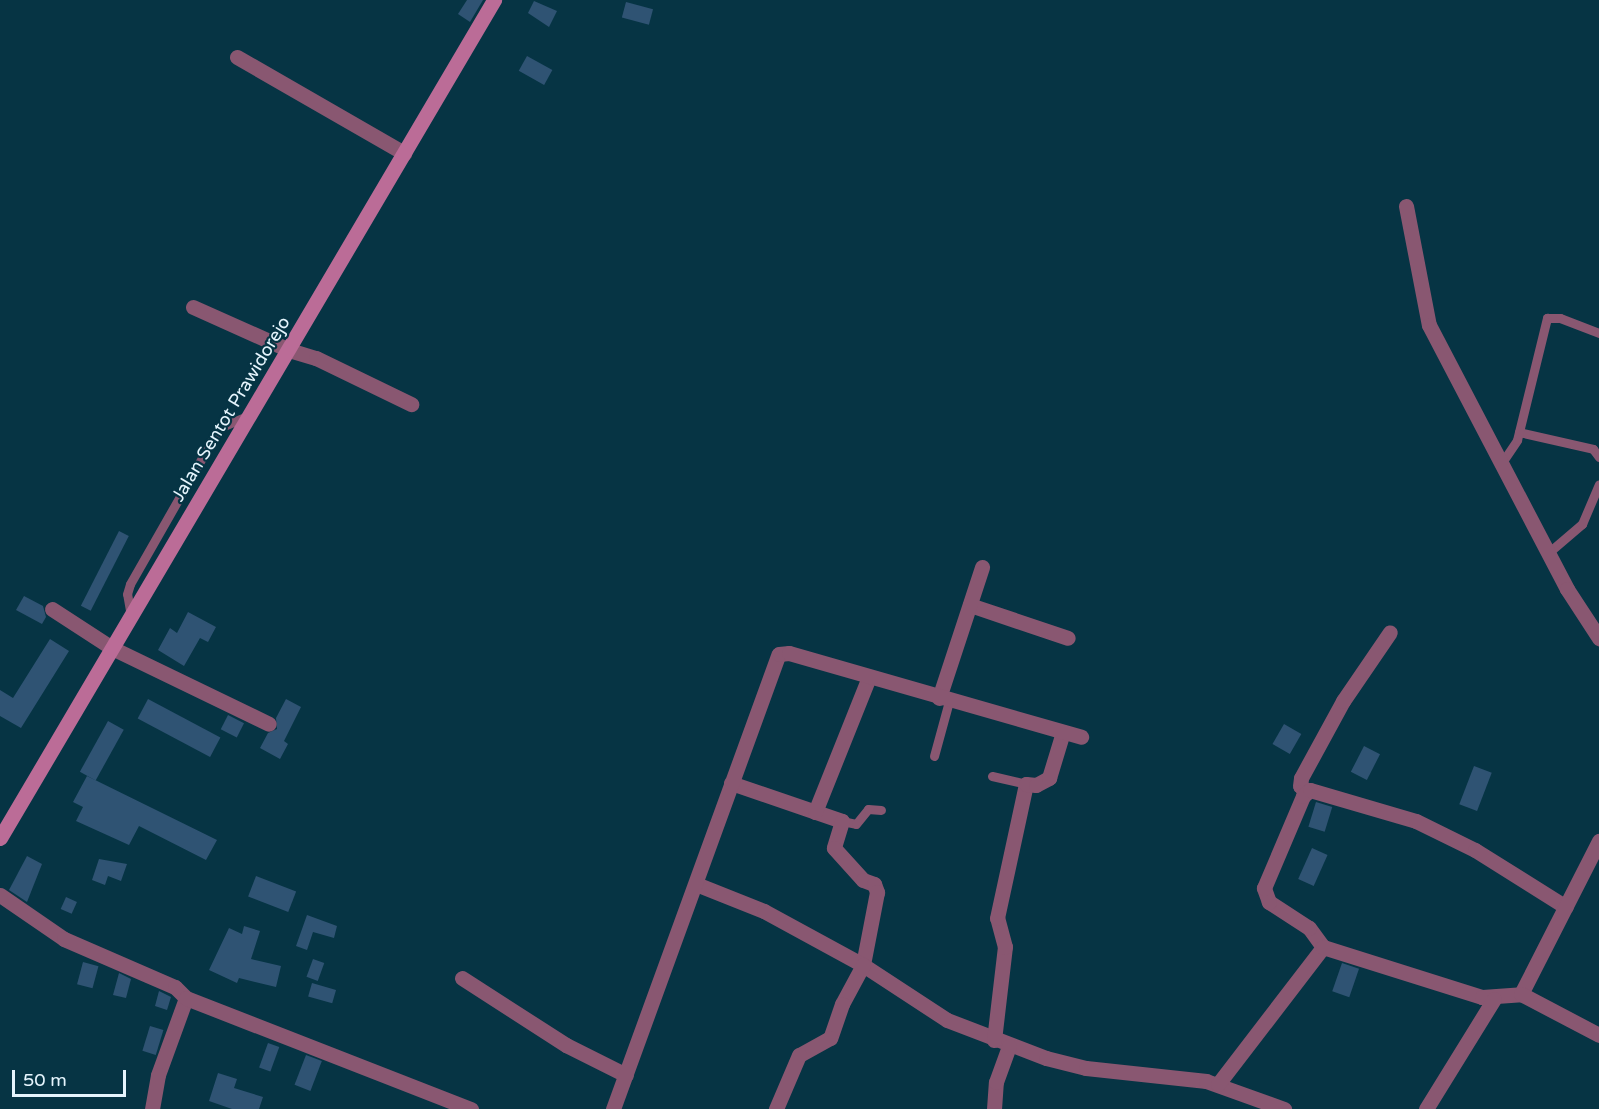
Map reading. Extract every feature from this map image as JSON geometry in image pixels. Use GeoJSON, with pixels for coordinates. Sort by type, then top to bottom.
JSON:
{"type":"FeatureCollection","features":[{"type":"Feature","properties":{"kind":"main road","name":"Jalan Sentot Prawidorejo"},"geometry":{"type":"LineString","coordinates":[[0,838],[494,0]]}},
{"type":"Feature","properties":{"kind":"street"},"geometry":{"type":"LineString","coordinates":[[237,57],[404,153]]}},
{"type":"Feature","properties":{"kind":"street"},"geometry":{"type":"LineString","coordinates":[[1406,206],[1429,325],[1548,553],[1599,638]]}},
{"type":"Feature","properties":{"kind":"street"},"geometry":{"type":"LineString","coordinates":[[193,307],[289,350],[316,358],[411,404]]}},
{"type":"Feature","properties":{"kind":"street"},"geometry":{"type":"LineString","coordinates":[[944,700],[982,567]]}},
{"type":"Feature","properties":{"kind":"street"},"geometry":{"type":"LineString","coordinates":[[970,604],[1068,638]]}},
{"type":"Feature","properties":{"kind":"street"},"geometry":{"type":"LineString","coordinates":[[52,609],[112,648],[269,724]]}},
{"type":"Feature","properties":{"kind":"street"},"geometry":{"type":"LineString","coordinates":[[1390,632],[1343,701],[1301,778],[1300,786],[1308,791],[1416,821],[1475,850],[1566,907]]}},
{"type":"Feature","properties":{"kind":"street"},"geometry":{"type":"LineString","coordinates":[[613,1109],[779,654],[789,653],[944,700],[1081,736]]}},
{"type":"Feature","properties":{"kind":"street"},"geometry":{"type":"LineString","coordinates":[[815,812],[868,677]]}},
{"type":"Feature","properties":{"kind":"street"},"geometry":{"type":"LineString","coordinates":[[994,1040],[1005,947],[997,918],[1026,784],[1036,785],[1049,778],[1063,732]]}},
{"type":"Feature","properties":{"kind":"street"},"geometry":{"type":"LineString","coordinates":[[731,783],[842,821],[834,848],[863,880],[874,884],[877,892],[863,965],[842,1004],[830,1038],[799,1055],[776,1109]]}},
{"type":"Feature","properties":{"kind":"street"},"geometry":{"type":"LineString","coordinates":[[1308,791],[1264,888],[1269,902],[1309,928],[1323,947],[1494,999],[1521,994],[1599,1035]]}},
{"type":"Feature","properties":{"kind":"street"},"geometry":{"type":"LineString","coordinates":[[1521,994],[1599,841]]}},
{"type":"Feature","properties":{"kind":"street"},"geometry":{"type":"LineString","coordinates":[[696,884],[764,910],[863,965],[947,1020],[1009,1046],[1086,1068],[1218,1084],[1284,1109]]}},
{"type":"Feature","properties":{"kind":"street"},"geometry":{"type":"LineString","coordinates":[[0,895],[64,939],[175,987],[186,998],[471,1109]]}},
{"type":"Feature","properties":{"kind":"street"},"geometry":{"type":"LineString","coordinates":[[1218,1084],[1323,947]]}},
{"type":"Feature","properties":{"kind":"street"},"geometry":{"type":"LineString","coordinates":[[462,978],[566,1045],[626,1075]]}},
{"type":"Feature","properties":{"kind":"street"},"geometry":{"type":"LineString","coordinates":[[152,1109],[158,1075],[186,998]]}},
{"type":"Feature","properties":{"kind":"street"},"geometry":{"type":"LineString","coordinates":[[1425,1109],[1494,999]]}},
{"type":"Feature","properties":{"kind":"street"},"geometry":{"type":"LineString","coordinates":[[994,1109],[996,1082],[1009,1046]]}},
{"type":"Feature","properties":{"kind":"lane"},"geometry":{"type":"LineString","coordinates":[[1501,464],[1519,432],[1547,318],[1560,318],[1599,333]]}},
{"type":"Feature","properties":{"kind":"lane"},"geometry":{"type":"LineString","coordinates":[[1519,432],[1593,449],[1599,458]]}},
{"type":"Feature","properties":{"kind":"lane"},"geometry":{"type":"LineString","coordinates":[[1548,553],[1582,524],[1599,484]]}},
{"type":"Feature","properties":{"kind":"lane"},"geometry":{"type":"LineString","coordinates":[[934,756],[944,700]]}},
{"type":"Feature","properties":{"kind":"lane"},"geometry":{"type":"LineString","coordinates":[[992,776],[1026,784]]}},
{"type":"Feature","properties":{"kind":"lane"},"geometry":{"type":"LineString","coordinates":[[842,821],[856,824],[868,809],[881,810]]}},
{"type":"Feature","properties":{"kind":"building"},"geometry":{"type":"Polygon","coordinates":[[[467,0],[483,0],[470,22],[458,14],[467,0]]]}},
{"type":"Feature","properties":{"kind":"building"},"geometry":{"type":"Polygon","coordinates":[[[534,1],[557,11],[549,27],[528,13],[534,1]]]}},
{"type":"Feature","properties":{"kind":"building"},"geometry":{"type":"Polygon","coordinates":[[[626,2],[653,9],[649,25],[622,17],[626,2]]]}},
{"type":"Feature","properties":{"kind":"building"},"geometry":{"type":"Polygon","coordinates":[[[527,56],[552,70],[544,85],[519,71],[527,56]]]}},
{"type":"Feature","properties":{"kind":"building"},"geometry":{"type":"Polygon","coordinates":[[[119,531],[129,536],[91,611],[81,606],[119,531]]]}},
{"type":"Feature","properties":{"kind":"building"},"geometry":{"type":"Polygon","coordinates":[[[24,596],[43,606],[46,617],[42,624],[16,610],[24,596]]]}},
{"type":"Feature","properties":{"kind":"building"},"geometry":{"type":"Polygon","coordinates":[[[188,612],[216,627],[208,642],[200,638],[184,666],[158,650],[170,628],[177,633],[188,612]]]}},
{"type":"Feature","properties":{"kind":"building"},"geometry":{"type":"Polygon","coordinates":[[[50,639],[69,651],[21,728],[0,716],[0,690],[13,698],[50,639]]]}},
{"type":"Feature","properties":{"kind":"building"},"geometry":{"type":"Polygon","coordinates":[[[148,699],[220,737],[210,757],[138,718],[148,699]]]}},
{"type":"Feature","properties":{"kind":"building"},"geometry":{"type":"Polygon","coordinates":[[[286,699],[301,707],[284,741],[288,744],[280,759],[260,748],[268,733],[277,729],[276,718],[286,699]]]}},
{"type":"Feature","properties":{"kind":"building"},"geometry":{"type":"Polygon","coordinates":[[[228,715],[244,723],[237,737],[221,729],[228,715]]]}},
{"type":"Feature","properties":{"kind":"building"},"geometry":{"type":"Polygon","coordinates":[[[108,721],[124,730],[96,780],[80,772],[108,721]]]}},
{"type":"Feature","properties":{"kind":"building"},"geometry":{"type":"Polygon","coordinates":[[[1284,724],[1301,734],[1290,754],[1272,744],[1284,724]]]}},
{"type":"Feature","properties":{"kind":"building"},"geometry":{"type":"Polygon","coordinates":[[[1364,746],[1380,754],[1367,780],[1351,772],[1364,746]]]}},
{"type":"Feature","properties":{"kind":"building"},"geometry":{"type":"Polygon","coordinates":[[[1474,766],[1492,773],[1477,811],[1459,804],[1474,766]]]}},
{"type":"Feature","properties":{"kind":"building"},"geometry":{"type":"Polygon","coordinates":[[[87,776],[217,840],[206,860],[139,826],[129,845],[76,821],[83,807],[73,802],[87,776]]]}},
{"type":"Feature","properties":{"kind":"building"},"geometry":{"type":"Polygon","coordinates":[[[1316,802],[1332,807],[1325,832],[1308,827],[1316,802]]]}},
{"type":"Feature","properties":{"kind":"building"},"geometry":{"type":"Polygon","coordinates":[[[1312,848],[1328,855],[1314,886],[1298,879],[1312,848]]]}},
{"type":"Feature","properties":{"kind":"building"},"geometry":{"type":"Polygon","coordinates":[[[27,856],[42,864],[27,902],[9,890],[27,856]]]}},
{"type":"Feature","properties":{"kind":"building"},"geometry":{"type":"Polygon","coordinates":[[[99,859],[127,864],[121,881],[108,876],[105,885],[92,880],[99,859]]]}},
{"type":"Feature","properties":{"kind":"building"},"geometry":{"type":"Polygon","coordinates":[[[256,876],[296,891],[288,912],[248,897],[256,876]]]}},
{"type":"Feature","properties":{"kind":"building"},"geometry":{"type":"Polygon","coordinates":[[[66,897],[77,902],[72,914],[61,909],[66,897]]]}},
{"type":"Feature","properties":{"kind":"building"},"geometry":{"type":"Polygon","coordinates":[[[307,915],[337,926],[334,938],[313,932],[307,950],[296,946],[307,915]]]}},
{"type":"Feature","properties":{"kind":"building"},"geometry":{"type":"Polygon","coordinates":[[[244,926],[260,931],[251,959],[281,966],[276,987],[239,978],[237,983],[209,970],[229,928],[242,934],[244,926]]]}},
{"type":"Feature","properties":{"kind":"building"},"geometry":{"type":"Polygon","coordinates":[[[313,959],[324,963],[318,981],[307,977],[313,959]]]}},
{"type":"Feature","properties":{"kind":"building"},"geometry":{"type":"Polygon","coordinates":[[[83,962],[98,966],[93,988],[77,984],[83,962]]]}},
{"type":"Feature","properties":{"kind":"building"},"geometry":{"type":"Polygon","coordinates":[[[1342,963],[1359,969],[1349,997],[1332,991],[1342,963]]]}},
{"type":"Feature","properties":{"kind":"building"},"geometry":{"type":"Polygon","coordinates":[[[119,973],[131,979],[126,998],[113,995],[119,973]]]}},
{"type":"Feature","properties":{"kind":"building"},"geometry":{"type":"Polygon","coordinates":[[[312,983],[336,990],[332,1003],[308,996],[312,983]]]}},
{"type":"Feature","properties":{"kind":"building"},"geometry":{"type":"Polygon","coordinates":[[[159,991],[171,997],[167,1010],[155,1006],[159,991]]]}},
{"type":"Feature","properties":{"kind":"building"},"geometry":{"type":"Polygon","coordinates":[[[150,1026],[163,1030],[156,1055],[142,1051],[150,1026]]]}},
{"type":"Feature","properties":{"kind":"building"},"geometry":{"type":"Polygon","coordinates":[[[268,1043],[279,1047],[270,1072],[259,1067],[268,1043]]]}},
{"type":"Feature","properties":{"kind":"building"},"geometry":{"type":"Polygon","coordinates":[[[306,1055],[322,1061],[310,1091],[295,1085],[306,1055]]]}},
{"type":"Feature","properties":{"kind":"building"},"geometry":{"type":"Polygon","coordinates":[[[218,1073],[237,1079],[234,1088],[263,1097],[259,1109],[232,1109],[209,1101],[218,1073]]]}}]}
